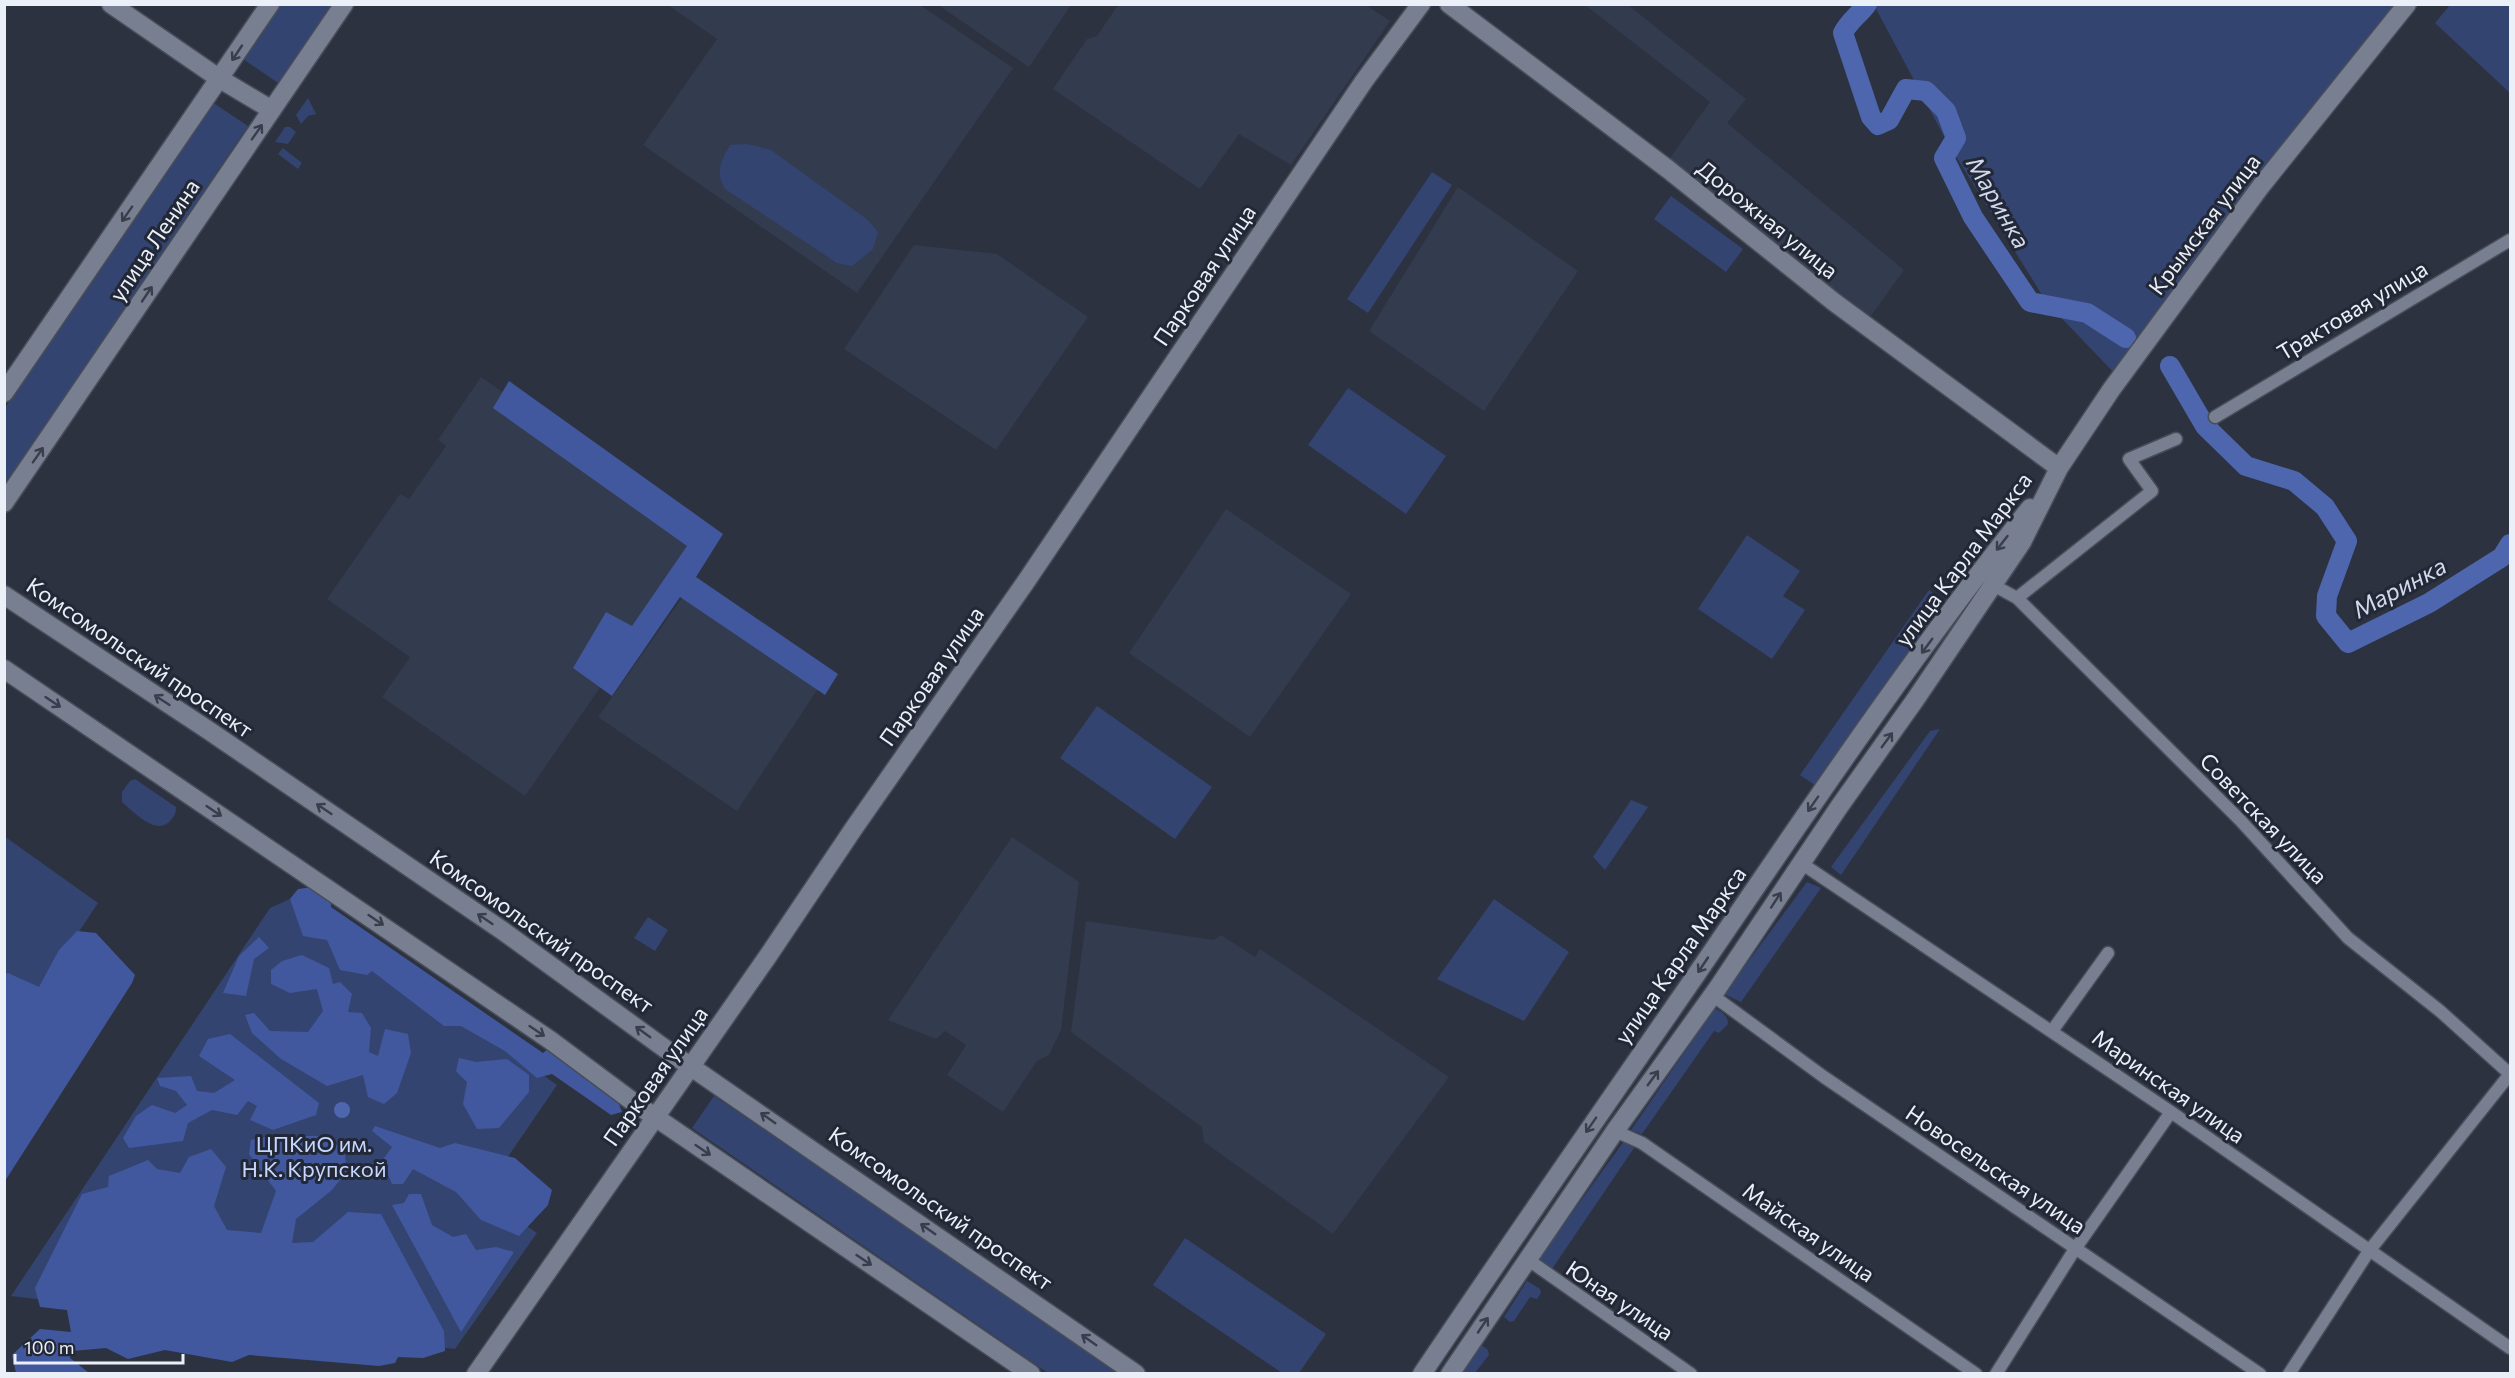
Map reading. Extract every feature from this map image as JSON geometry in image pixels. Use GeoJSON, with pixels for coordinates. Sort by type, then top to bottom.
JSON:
{"type":"FeatureCollection","features":[{"type":"Feature","properties":{"kind":"main road"},"geometry":{"type":"LineString","coordinates":[[111,4],[220,79],[272,110]]}},
{"type":"Feature","properties":{"kind":"main road","name":"улица Ленина"},"geometry":{"type":"LineString","coordinates":[[4,393],[270,4]]}},
{"type":"Feature","properties":{"kind":"main road","name":"улица Ленина"},"geometry":{"type":"LineString","coordinates":[[4,503],[344,4]]}},
{"type":"Feature","properties":{"kind":"main road","name":"Парковая улица"},"geometry":{"type":"LineString","coordinates":[[476,1374],[770,954],[854,828],[1019,592],[1364,81],[1421,4]]}},
{"type":"Feature","properties":{"kind":"main road","name":"Дорожная улица"},"geometry":{"type":"LineString","coordinates":[[1449,4],[1669,170],[2056,475]]}},
{"type":"Feature","properties":{"kind":"main road","name":"Крымская улица"},"geometry":{"type":"LineString","coordinates":[[2056,475],[2117,381],[2261,186],[2407,4]]}},
{"type":"Feature","properties":{"kind":"main road","name":"улица Карла Маркса"},"geometry":{"type":"LineString","coordinates":[[1450,1374],[2022,542],[2056,475]]}},
{"type":"Feature","properties":{"kind":"main road","name":"улица Карла Маркса"},"geometry":{"type":"LineString","coordinates":[[1422,1374],[1741,908],[1954,607],[2056,475]]}},
{"type":"Feature","properties":{"kind":"main road","name":"Комсомольский проспект"},"geometry":{"type":"LineString","coordinates":[[4,595],[208,730],[503,931],[691,1066],[1136,1374]]}},
{"type":"Feature","properties":{"kind":"main road"},"geometry":{"type":"LineString","coordinates":[[4,669],[521,1020],[655,1117],[1031,1374]]}},
{"type":"Feature","properties":{"kind":"main road"},"geometry":{"type":"LineString","coordinates":[[1741,908],[1762,923]]}},
{"type":"Feature","properties":{"kind":"street","name":"Трактовая улица"},"geometry":{"type":"LineString","coordinates":[[2215,417],[2511,240]]}},
{"type":"Feature","properties":{"kind":"street"},"geometry":{"type":"LineString","coordinates":[[2017,598],[2152,491],[2129,459],[2176,439]]}},
{"type":"Feature","properties":{"kind":"street","name":"Советская улица"},"geometry":{"type":"LineString","coordinates":[[1993,585],[2017,598],[2235,814],[2348,938],[2440,1011],[2510,1074]]}},
{"type":"Feature","properties":{"kind":"street","name":"Маринская улица"},"geometry":{"type":"LineString","coordinates":[[1801,863],[2171,1112],[2511,1348]]}},
{"type":"Feature","properties":{"kind":"street"},"geometry":{"type":"LineString","coordinates":[[2052,1031],[2108,953]]}},
{"type":"Feature","properties":{"kind":"street","name":"Новосельская улица"},"geometry":{"type":"LineString","coordinates":[[1712,995],[1824,1077],[2260,1374]]}},
{"type":"Feature","properties":{"kind":"street"},"geometry":{"type":"LineString","coordinates":[[2289,1374],[2369,1251],[2510,1074]]}},
{"type":"Feature","properties":{"kind":"street"},"geometry":{"type":"LineString","coordinates":[[1996,1374],[2075,1249],[2171,1112]]}},
{"type":"Feature","properties":{"kind":"street","name":"Майская улица"},"geometry":{"type":"LineString","coordinates":[[1615,1131],[1642,1143],[1976,1374]]}},
{"type":"Feature","properties":{"kind":"street","name":"Юная улица"},"geometry":{"type":"LineString","coordinates":[[1527,1259],[1691,1374]]}},
{"type":"Feature","properties":{"kind":"shaded area"},"geometry":{"type":"Polygon","coordinates":[[[668,5],[920,5],[1013,68],[857,293],[643,145],[717,39],[668,5]]]}},
{"type":"Feature","properties":{"kind":"shaded area"},"geometry":{"type":"Polygon","coordinates":[[[938,5],[1071,5],[1029,67],[938,5]]]}},
{"type":"Feature","properties":{"kind":"shaded area"},"geometry":{"type":"Polygon","coordinates":[[[1118,5],[1366,5],[1390,21],[1291,165],[1239,134],[1200,189],[1053,89],[1087,39],[1097,36],[1118,5]]]}},
{"type":"Feature","properties":{"kind":"shaded area"},"geometry":{"type":"Polygon","coordinates":[[[1585,5],[1628,5],[1746,99],[1727,123],[1904,270],[1868,320],[1667,162],[1710,102],[1585,5]]]}},
{"type":"Feature","properties":{"kind":"shaded area"},"geometry":{"type":"Polygon","coordinates":[[[1458,187],[1578,271],[1484,411],[1369,331],[1458,187]]]}},
{"type":"Feature","properties":{"kind":"shaded area"},"geometry":{"type":"Polygon","coordinates":[[[914,245],[997,254],[1088,317],[996,450],[844,349],[914,245]]]}},
{"type":"Feature","properties":{"kind":"shaded area"},"geometry":{"type":"Polygon","coordinates":[[[481,377],[707,533],[525,796],[382,697],[410,657],[327,599],[400,494],[409,499],[446,446],[438,440],[481,377]]]}},
{"type":"Feature","properties":{"kind":"shaded area"},"geometry":{"type":"Polygon","coordinates":[[[1226,509],[1351,594],[1250,737],[1129,653],[1226,509]]]}},
{"type":"Feature","properties":{"kind":"shaded area"},"geometry":{"type":"Polygon","coordinates":[[[696,578],[827,675],[737,811],[598,717],[696,578]]]}},
{"type":"Feature","properties":{"kind":"shaded area"},"geometry":{"type":"Polygon","coordinates":[[[1012,837],[1079,882],[1061,1030],[1049,1055],[1037,1061],[1003,1112],[947,1075],[966,1045],[945,1031],[936,1039],[888,1020],[1012,837]]]}},
{"type":"Feature","properties":{"kind":"shaded area"},"geometry":{"type":"Polygon","coordinates":[[[1086,921],[1214,940],[1221,935],[1255,957],[1260,949],[1449,1077],[1333,1234],[1204,1142],[1202,1127],[1071,1032],[1086,921]]]}},
{"type":"Feature","properties":{"kind":"shaded area"},"geometry":{"type":"Polygon","coordinates":[[[342,1102],[350,1110],[342,1118],[334,1110],[342,1102]]]}},
{"type":"Feature","properties":{"kind":"green space"},"geometry":{"type":"Polygon","coordinates":[[[281,4],[333,5],[278,83],[243,59],[281,4]]]}},
{"type":"Feature","properties":{"kind":"green space"},"geometry":{"type":"Polygon","coordinates":[[[1874,5],[2395,5],[2120,379],[2047,303],[1947,142],[1874,5]]]}},
{"type":"Feature","properties":{"kind":"green space"},"geometry":{"type":"Polygon","coordinates":[[[2450,5],[2510,5],[2510,93],[2435,23],[2450,5]]]}},
{"type":"Feature","properties":{"kind":"green space"},"geometry":{"type":"Polygon","coordinates":[[[308,98],[316,114],[308,116],[301,124],[296,115],[308,98]]]}},
{"type":"Feature","properties":{"kind":"green space"},"geometry":{"type":"Polygon","coordinates":[[[212,102],[248,126],[5,485],[5,408],[212,102]]]}},
{"type":"Feature","properties":{"kind":"green space"},"geometry":{"type":"Polygon","coordinates":[[[285,127],[290,127],[296,132],[288,144],[275,142],[285,127]]]}},
{"type":"Feature","properties":{"kind":"green space"},"geometry":{"type":"Polygon","coordinates":[[[747,144],[771,150],[868,220],[878,232],[873,249],[852,266],[837,263],[725,189],[720,177],[720,167],[724,156],[730,145],[747,144]]]}},
{"type":"Feature","properties":{"kind":"green space"},"geometry":{"type":"Polygon","coordinates":[[[283,148],[302,163],[298,169],[278,154],[283,148]]]}},
{"type":"Feature","properties":{"kind":"green space"},"geometry":{"type":"Polygon","coordinates":[[[1432,172],[1452,185],[1368,313],[1347,299],[1432,172]]]}},
{"type":"Feature","properties":{"kind":"green space"},"geometry":{"type":"Polygon","coordinates":[[[1671,196],[1743,249],[1726,272],[1654,219],[1671,196]]]}},
{"type":"Feature","properties":{"kind":"green space"},"geometry":{"type":"Polygon","coordinates":[[[509,381],[723,534],[696,577],[838,674],[825,695],[680,597],[612,696],[573,668],[606,612],[632,626],[687,546],[493,408],[509,381]]]}},
{"type":"Feature","properties":{"kind":"green space"},"geometry":{"type":"Polygon","coordinates":[[[1348,388],[1446,456],[1406,514],[1308,445],[1348,388]]]}},
{"type":"Feature","properties":{"kind":"green space"},"geometry":{"type":"Polygon","coordinates":[[[1747,535],[1800,571],[1783,596],[1805,610],[1772,659],[1698,609],[1747,535]]]}},
{"type":"Feature","properties":{"kind":"green space"},"geometry":{"type":"Polygon","coordinates":[[[1929,590],[1947,604],[1819,788],[1800,775],[1929,590]]]}},
{"type":"Feature","properties":{"kind":"green space"},"geometry":{"type":"Polygon","coordinates":[[[1097,706],[1212,787],[1175,839],[1060,758],[1097,706]]]}},
{"type":"Feature","properties":{"kind":"green space"},"geometry":{"type":"Polygon","coordinates":[[[1940,729],[1841,875],[1831,867],[1930,731],[1940,729]]]}},
{"type":"Feature","properties":{"kind":"green space"},"geometry":{"type":"Polygon","coordinates":[[[135,779],[176,807],[171,820],[165,825],[159,826],[146,822],[122,802],[122,792],[130,781],[135,779]]]}},
{"type":"Feature","properties":{"kind":"green space"},"geometry":{"type":"Polygon","coordinates":[[[1631,800],[1648,807],[1605,870],[1593,857],[1631,800]]]}},
{"type":"Feature","properties":{"kind":"green space"},"geometry":{"type":"Polygon","coordinates":[[[4,836],[98,903],[72,942],[49,996],[5,980],[4,836]]]}},
{"type":"Feature","properties":{"kind":"green space"},"geometry":{"type":"Polygon","coordinates":[[[1807,882],[1821,888],[1741,1002],[1724,994],[1807,882]]]}},
{"type":"Feature","properties":{"kind":"green space"},"geometry":{"type":"Polygon","coordinates":[[[313,887],[331,899],[331,907],[543,1053],[549,1048],[617,1099],[622,1112],[611,1115],[552,1074],[537,1078],[505,1051],[461,1026],[444,1026],[372,971],[367,975],[340,970],[327,940],[303,936],[290,899],[298,889],[313,887]]]}},
{"type":"Feature","properties":{"kind":"green space","name":"ЦПКиО им. Н.К. Крупской"},"geometry":{"type":"Polygon","coordinates":[[[290,899],[444,1004],[557,1085],[486,1189],[489,1200],[537,1233],[455,1349],[11,1296],[270,908],[290,899]]]}},
{"type":"Feature","properties":{"kind":"green space"},"geometry":{"type":"Polygon","coordinates":[[[1494,899],[1569,952],[1524,1021],[1437,979],[1494,899]]]}},
{"type":"Feature","properties":{"kind":"green space"},"geometry":{"type":"Polygon","coordinates":[[[648,917],[668,930],[655,951],[634,938],[648,917]]]}},
{"type":"Feature","properties":{"kind":"green space"},"geometry":{"type":"Polygon","coordinates":[[[77,931],[96,933],[135,975],[5,1181],[5,974],[8,973],[39,987],[59,950],[77,931]]]}},
{"type":"Feature","properties":{"kind":"green space"},"geometry":{"type":"Polygon","coordinates":[[[259,937],[269,948],[254,959],[246,996],[223,993],[239,956],[259,937]]]}},
{"type":"Feature","properties":{"kind":"green space"},"geometry":{"type":"Polygon","coordinates":[[[302,955],[329,968],[333,984],[340,982],[352,994],[348,1012],[362,1013],[371,1028],[369,1052],[378,1056],[385,1029],[408,1034],[411,1053],[397,1093],[384,1104],[368,1097],[363,1075],[327,1086],[281,1059],[252,1033],[245,1015],[254,1013],[270,1031],[308,1032],[323,1011],[317,989],[290,993],[271,984],[271,970],[282,961],[302,955]]]}},
{"type":"Feature","properties":{"kind":"green space"},"geometry":{"type":"Polygon","coordinates":[[[1715,1008],[1722,1012],[1728,1024],[1719,1033],[1714,1031],[1642,1134],[1631,1130],[1715,1008]]]}},
{"type":"Feature","properties":{"kind":"green space"},"geometry":{"type":"Polygon","coordinates":[[[230,1034],[319,1103],[316,1115],[273,1130],[250,1120],[257,1106],[248,1101],[237,1115],[212,1110],[188,1123],[183,1141],[129,1148],[123,1138],[136,1116],[152,1105],[175,1113],[187,1105],[176,1091],[160,1086],[157,1078],[191,1076],[197,1091],[214,1093],[235,1080],[199,1056],[208,1039],[230,1034]]]}},
{"type":"Feature","properties":{"kind":"green space"},"geometry":{"type":"Polygon","coordinates":[[[459,1058],[476,1062],[507,1059],[529,1075],[529,1092],[499,1128],[477,1129],[463,1104],[467,1082],[456,1071],[459,1058]]]}},
{"type":"Feature","properties":{"kind":"green space"},"geometry":{"type":"Polygon","coordinates":[[[714,1096],[1123,1373],[1048,1373],[692,1128],[714,1096]]]}},
{"type":"Feature","properties":{"kind":"green space"},"geometry":{"type":"Polygon","coordinates":[[[375,1126],[440,1148],[455,1143],[515,1158],[552,1190],[548,1205],[519,1236],[481,1220],[456,1192],[413,1169],[403,1184],[392,1184],[382,1161],[392,1147],[372,1131],[375,1126]]]}},
{"type":"Feature","properties":{"kind":"green space"},"geometry":{"type":"Polygon","coordinates":[[[269,1136],[319,1136],[344,1148],[347,1171],[332,1190],[296,1219],[292,1243],[313,1242],[348,1212],[381,1214],[444,1331],[445,1351],[423,1358],[398,1357],[395,1363],[379,1366],[249,1355],[232,1362],[165,1350],[128,1359],[106,1348],[72,1351],[70,1358],[89,1373],[16,1373],[12,1355],[40,1329],[71,1332],[67,1310],[40,1307],[35,1288],[82,1194],[108,1187],[109,1176],[148,1160],[157,1169],[180,1173],[189,1157],[211,1149],[226,1167],[214,1206],[227,1230],[261,1233],[276,1191],[249,1154],[251,1140],[269,1136]]]}},
{"type":"Feature","properties":{"kind":"green space"},"geometry":{"type":"Polygon","coordinates":[[[1624,1141],[1634,1148],[1550,1272],[1536,1263],[1624,1141]]]}},
{"type":"Feature","properties":{"kind":"green space"},"geometry":{"type":"Polygon","coordinates":[[[409,1194],[421,1194],[432,1225],[453,1237],[466,1234],[476,1250],[496,1247],[514,1252],[461,1332],[392,1205],[404,1203],[409,1194]]]}},
{"type":"Feature","properties":{"kind":"green space"},"geometry":{"type":"Polygon","coordinates":[[[1185,1238],[1326,1334],[1299,1373],[1282,1373],[1153,1285],[1185,1238]]]}},
{"type":"Feature","properties":{"kind":"green space"},"geometry":{"type":"Polygon","coordinates":[[[1527,1281],[1540,1289],[1541,1293],[1537,1299],[1530,1297],[1514,1321],[1510,1322],[1504,1317],[1527,1281]]]}},
{"type":"Feature","properties":{"kind":"green space"},"geometry":{"type":"Polygon","coordinates":[[[1479,1343],[1488,1350],[1489,1355],[1475,1373],[1458,1374],[1479,1343]]]}},
{"type":"Feature","properties":{"kind":"waterway","name":"Маринка"},"geometry":{"type":"LineString","coordinates":[[1867,4],[1843,33],[1871,117],[1878,125],[1889,120],[1906,89],[1926,91],[1946,111],[1956,138],[1944,158],[1973,217],[2030,302],[2087,313],[2126,338]]}},
{"type":"Feature","properties":{"kind":"waterway","name":"Маринка"},"geometry":{"type":"LineString","coordinates":[[2170,366],[2205,426],[2246,466],[2294,481],[2325,507],[2347,541],[2327,596],[2326,616],[2348,643],[2429,603],[2502,557],[2510,544]]}}]}
